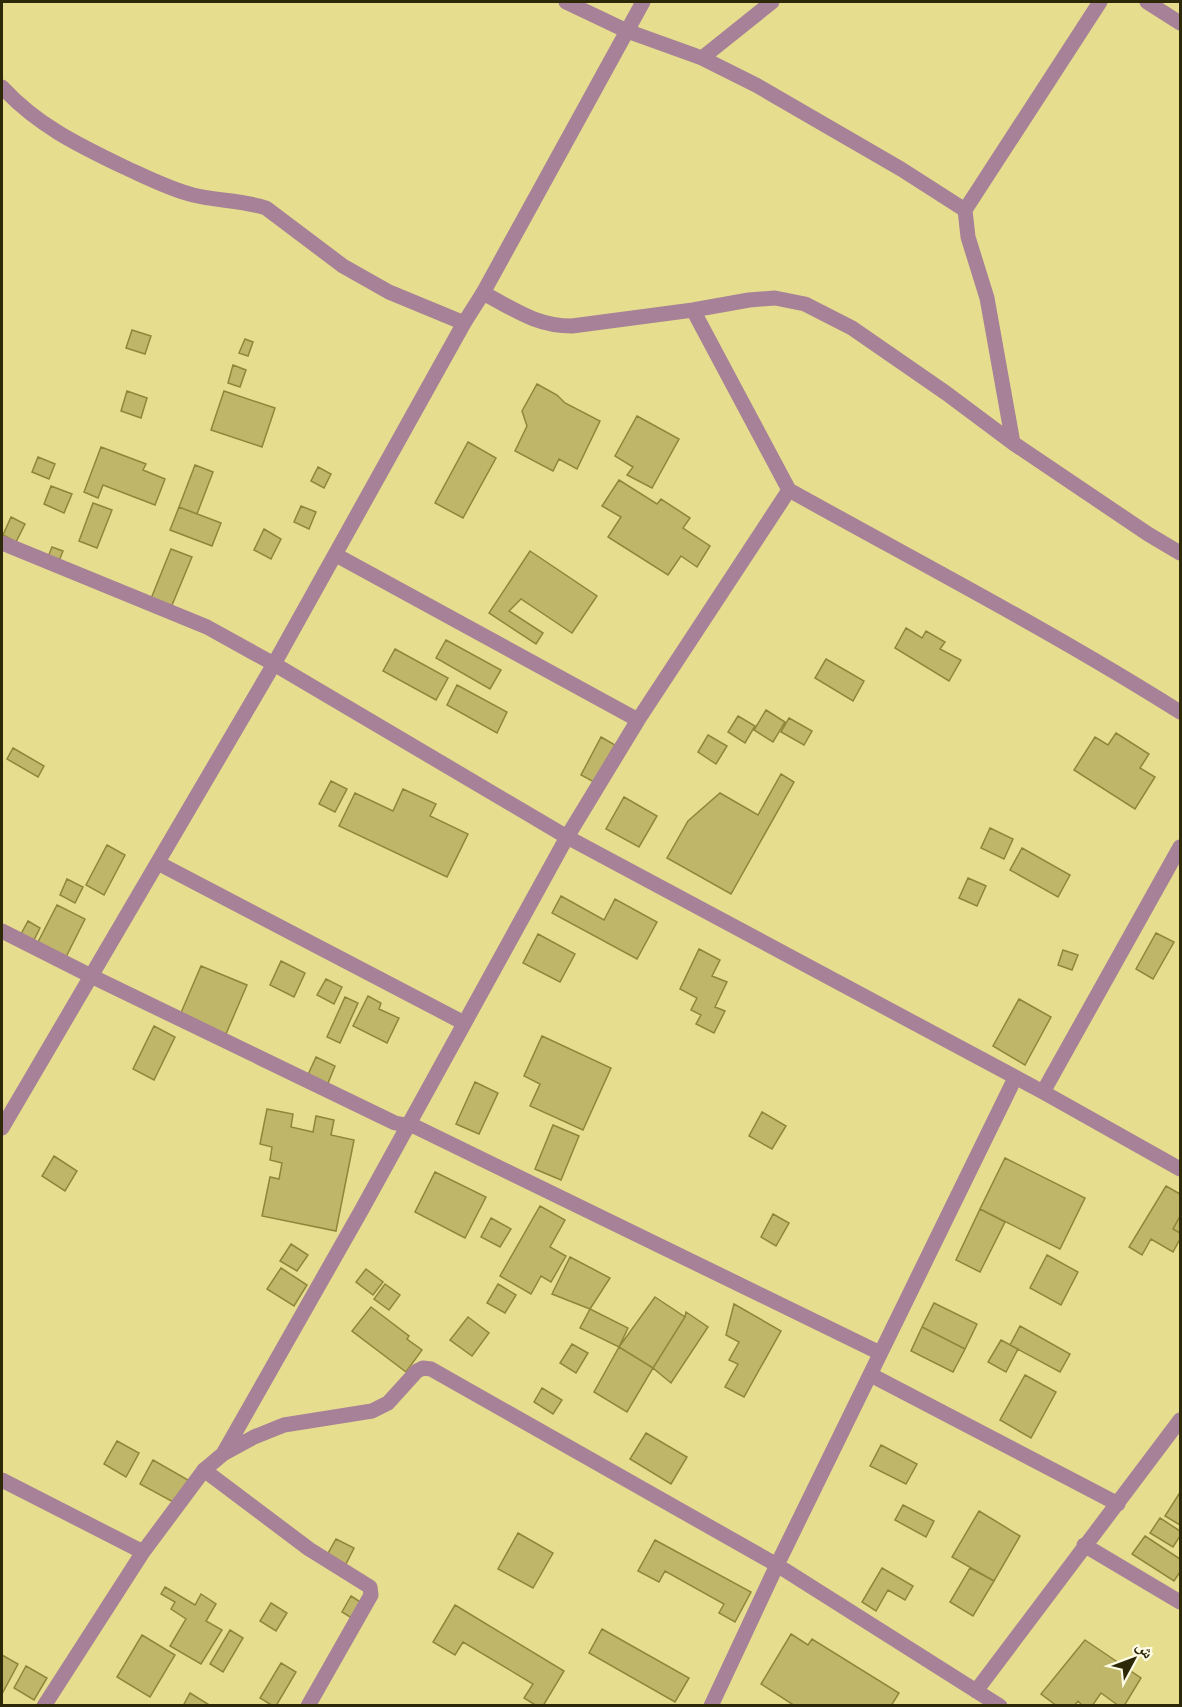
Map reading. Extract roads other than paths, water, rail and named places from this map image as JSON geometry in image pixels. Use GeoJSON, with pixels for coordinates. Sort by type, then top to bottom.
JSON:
{"type":"FeatureCollection","features":[{"type":"Feature","properties":{"kind":"street"},"geometry":{"type":"LineString","coordinates":[[566,2],[627,31],[702,58],[800,109],[965,210]]}},
{"type":"Feature","properties":{"kind":"street"},"geometry":{"type":"LineString","coordinates":[[2,1128],[274,664],[483,293],[643,2]]}},
{"type":"Feature","properties":{"kind":"street"},"geometry":{"type":"LineString","coordinates":[[702,58],[772,2]]}},
{"type":"Feature","properties":{"kind":"street"},"geometry":{"type":"LineString","coordinates":[[1013,443],[987,297],[968,237],[965,210],[1100,2]]}},
{"type":"Feature","properties":{"kind":"street"},"geometry":{"type":"LineString","coordinates":[[1147,2],[1180,23]]}},
{"type":"Feature","properties":{"kind":"street"},"geometry":{"type":"LineString","coordinates":[[2,87],[40,122],[87,150],[192,195],[266,208],[343,266],[414,304],[464,324]]}},
{"type":"Feature","properties":{"kind":"street"},"geometry":{"type":"LineString","coordinates":[[483,293],[538,322],[554,326],[572,326],[693,310],[749,300],[775,298],[805,304],[852,328],[1013,443],[1180,553]]}},
{"type":"Feature","properties":{"kind":"street"},"geometry":{"type":"LineString","coordinates":[[693,310],[789,490],[1126,678],[1180,712]]}},
{"type":"Feature","properties":{"kind":"street"},"geometry":{"type":"LineString","coordinates":[[222,1454],[407,1127],[567,837],[638,720],[789,490]]}},
{"type":"Feature","properties":{"kind":"street"},"geometry":{"type":"LineString","coordinates":[[2,543],[207,627],[567,837],[1043,1092],[1180,1169]]}},
{"type":"Feature","properties":{"kind":"street"},"geometry":{"type":"LineString","coordinates":[[336,555],[638,720]]}},
{"type":"Feature","properties":{"kind":"street"},"geometry":{"type":"LineString","coordinates":[[1043,1092],[1180,847]]}},
{"type":"Feature","properties":{"kind":"street"},"geometry":{"type":"LineString","coordinates":[[158,863],[464,1023]]}},
{"type":"Feature","properties":{"kind":"street"},"geometry":{"type":"LineString","coordinates":[[2,931],[395,1123],[416,1127],[880,1353]]}},
{"type":"Feature","properties":{"kind":"street"},"geometry":{"type":"LineString","coordinates":[[711,1706],[777,1565],[1015,1078]]}},
{"type":"Feature","properties":{"kind":"street"},"geometry":{"type":"LineString","coordinates":[[44,1706],[143,1552],[204,1470],[222,1454],[254,1437],[284,1425],[372,1412],[388,1403],[417,1371],[423,1368],[431,1369],[777,1565],[1000,1706]]}},
{"type":"Feature","properties":{"kind":"street"},"geometry":{"type":"LineString","coordinates":[[871,1375],[1118,1504]]}},
{"type":"Feature","properties":{"kind":"street"},"geometry":{"type":"LineString","coordinates":[[976,1691],[1180,1420]]}},
{"type":"Feature","properties":{"kind":"street"},"geometry":{"type":"LineString","coordinates":[[204,1470],[309,1549],[370,1587],[371,1595],[308,1706]]}},
{"type":"Feature","properties":{"kind":"street"},"geometry":{"type":"LineString","coordinates":[[2,1480],[143,1552]]}},
{"type":"Feature","properties":{"kind":"street"},"geometry":{"type":"LineString","coordinates":[[1084,1545],[1180,1602]]}}]}
